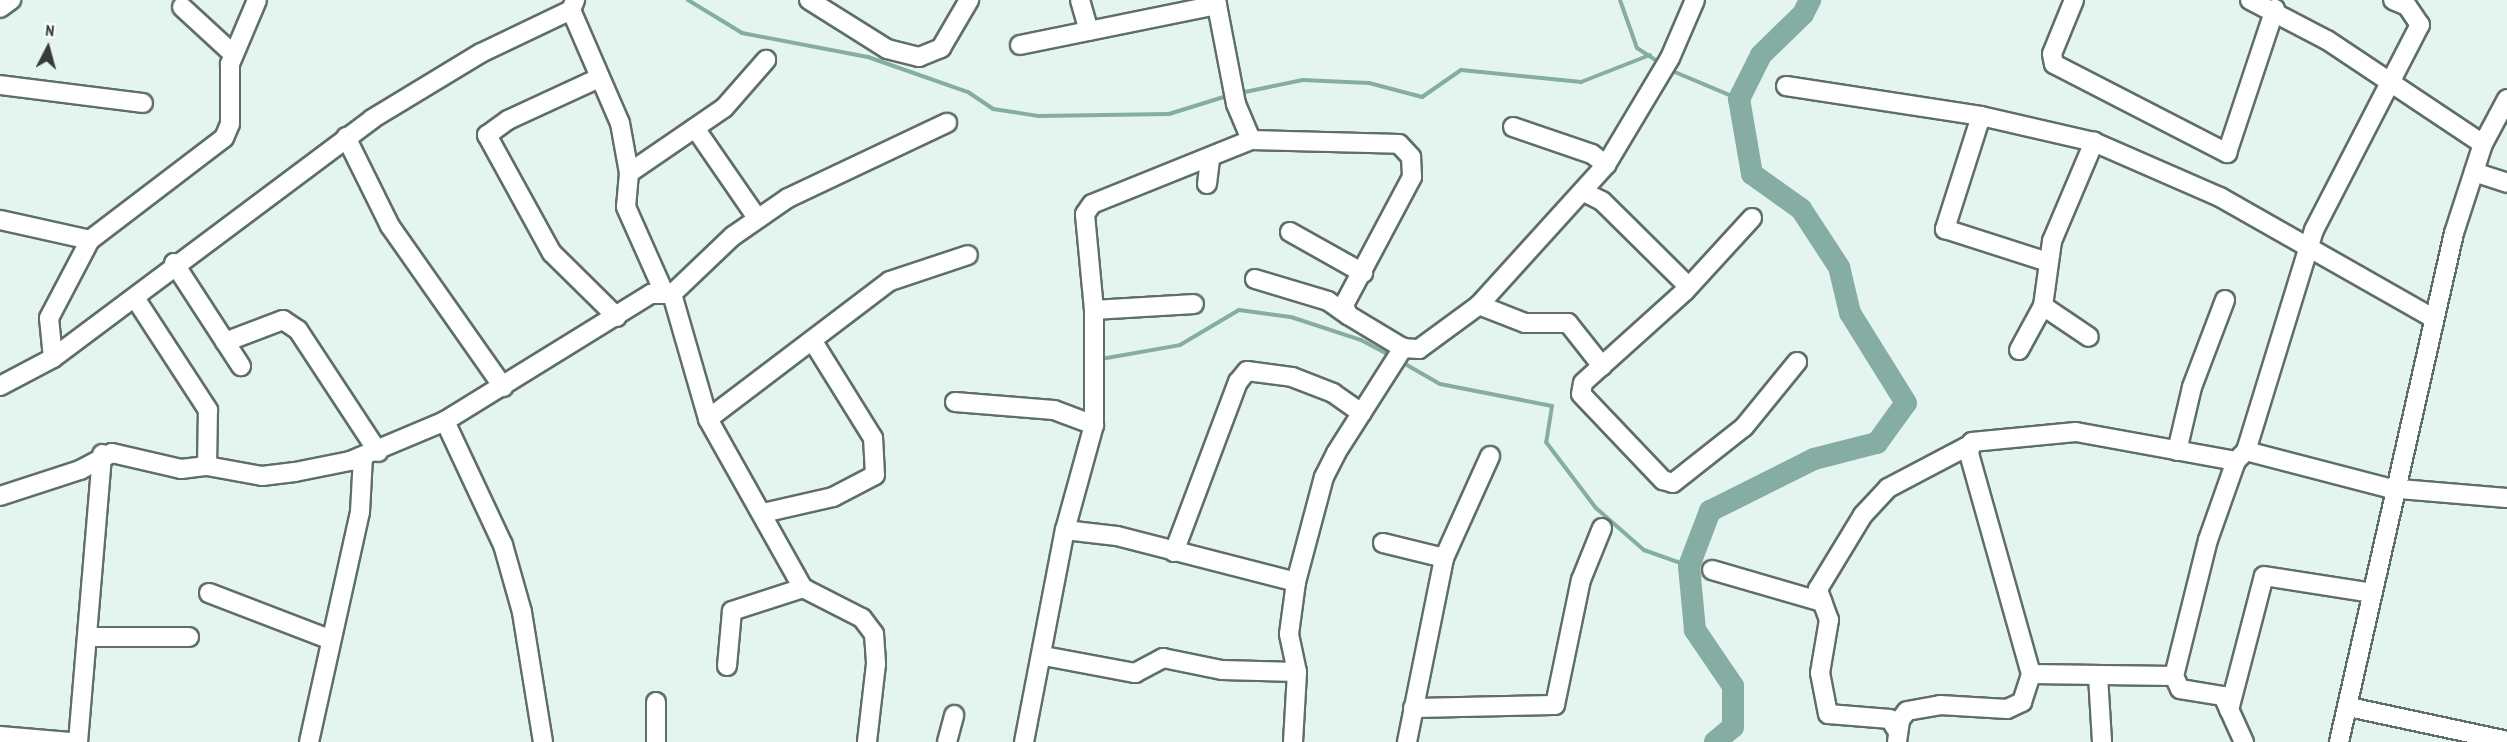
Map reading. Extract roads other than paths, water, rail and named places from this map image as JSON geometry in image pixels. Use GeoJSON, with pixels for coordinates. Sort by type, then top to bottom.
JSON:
{"type":"FeatureCollection","features":[{"type":"Feature","properties":{"kind":"street"},"geometry":{"type":"LineString","coordinates":[[0,8],[11,0]]}},
{"type":"Feature","properties":{"kind":"street"},"geometry":{"type":"LineString","coordinates":[[53,358],[48,318],[90,240],[224,138],[230,124],[232,53],[257,0]]}},
{"type":"Feature","properties":{"kind":"street"},"geometry":{"type":"LineString","coordinates":[[809,0],[887,49],[919,57],[941,48],[969,0]]}},
{"type":"Feature","properties":{"kind":"street"},"geometry":{"type":"LineString","coordinates":[[1080,0],[1089,31]]}},
{"type":"Feature","properties":{"kind":"street"},"geometry":{"type":"LineString","coordinates":[[1293,742],[1297,672],[1289,634],[1296,582],[1324,477],[1399,356],[1419,349],[1479,305],[1584,192],[1606,165],[1666,63],[1695,0]]}},
{"type":"Feature","properties":{"kind":"street"},"geometry":{"type":"LineString","coordinates":[[2074,0],[2052,54],[2054,64],[2227,153],[2275,9]]}},
{"type":"Feature","properties":{"kind":"street"},"geometry":{"type":"LineString","coordinates":[[2250,0],[2275,9],[2391,87],[2483,144]]}},
{"type":"Feature","properties":{"kind":"street"},"geometry":{"type":"LineString","coordinates":[[1020,45],[1216,2],[1234,96],[1251,140]]}},
{"type":"Feature","properties":{"kind":"street"},"geometry":{"type":"LineString","coordinates":[[2244,742],[2223,696],[2180,689],[2174,676],[2208,540],[2241,456],[2314,230],[2391,87],[2420,25],[2404,2]]}},
{"type":"Feature","properties":{"kind":"street"},"geometry":{"type":"LineString","coordinates":[[0,386],[53,358],[135,298],[174,263],[346,137],[472,58],[573,5],[599,78],[620,123],[629,173],[626,207],[668,292],[708,419],[764,513],[803,588],[862,618],[874,634],[876,664],[867,742]]}},
{"type":"Feature","properties":{"kind":"street"},"geometry":{"type":"LineString","coordinates":[[182,7],[232,53]]}},
{"type":"Feature","properties":{"kind":"street"},"geometry":{"type":"LineString","coordinates":[[629,173],[724,108],[766,60]]}},
{"type":"Feature","properties":{"kind":"street"},"geometry":{"type":"LineString","coordinates":[[599,78],[508,120],[487,135],[552,254],[617,317]]}},
{"type":"Feature","properties":{"kind":"street"},"geometry":{"type":"LineString","coordinates":[[0,85],[142,102]]}},
{"type":"Feature","properties":{"kind":"street"},"geometry":{"type":"LineString","coordinates":[[1786,86],[1980,116],[2094,142],[2220,197],[2433,318]]}},
{"type":"Feature","properties":{"kind":"street"},"geometry":{"type":"LineString","coordinates":[[2339,742],[2349,706],[2372,593],[2401,486],[2433,318],[2483,144],[2507,99]]}},
{"type":"Feature","properties":{"kind":"street"},"geometry":{"type":"LineString","coordinates":[[1980,116],[1945,229],[2048,262]]}},
{"type":"Feature","properties":{"kind":"street"},"geometry":{"type":"LineString","coordinates":[[0,496],[80,470],[102,454],[181,469],[207,466],[262,476],[371,454],[445,421],[617,317],[668,292],[757,218],[947,123]]}},
{"type":"Feature","properties":{"kind":"street"},"geometry":{"type":"LineString","coordinates":[[1513,127],[1592,154],[1606,165]]}},
{"type":"Feature","properties":{"kind":"street"},"geometry":{"type":"LineString","coordinates":[[695,128],[757,218]]}},
{"type":"Feature","properties":{"kind":"street"},"geometry":{"type":"LineString","coordinates":[[346,137],[390,226],[503,387]]}},
{"type":"Feature","properties":{"kind":"street"},"geometry":{"type":"LineString","coordinates":[[1024,742],[1044,656],[1065,530],[1094,425],[1094,310],[1085,214],[1092,204],[1210,159],[1251,140],[1370,139],[1399,144],[1411,157],[1412,177],[1344,305],[1348,315]]}},
{"type":"Feature","properties":{"kind":"street"},"geometry":{"type":"LineString","coordinates":[[2019,350],[2043,306],[2048,262],[2094,142]]}},
{"type":"Feature","properties":{"kind":"street"},"geometry":{"type":"LineString","coordinates":[[1207,184],[1210,159]]}},
{"type":"Feature","properties":{"kind":"street"},"geometry":{"type":"LineString","coordinates":[[2474,172],[2507,183]]}},
{"type":"Feature","properties":{"kind":"street"},"geometry":{"type":"LineString","coordinates":[[1584,192],[1602,201],[1687,285]]}},
{"type":"Feature","properties":{"kind":"street"},"geometry":{"type":"LineString","coordinates":[[1752,218],[1687,285],[1583,383],[1581,394],[1663,480],[1674,483],[1744,427],[1797,362]]}},
{"type":"Feature","properties":{"kind":"street"},"geometry":{"type":"LineString","coordinates":[[0,220],[90,240]]}},
{"type":"Feature","properties":{"kind":"street"},"geometry":{"type":"LineString","coordinates":[[1290,232],[1363,273]]}},
{"type":"Feature","properties":{"kind":"street"},"geometry":{"type":"LineString","coordinates":[[708,419],[890,281],[968,255]]}},
{"type":"Feature","properties":{"kind":"street"},"geometry":{"type":"LineString","coordinates":[[174,263],[241,366]]}},
{"type":"Feature","properties":{"kind":"street"},"geometry":{"type":"LineString","coordinates":[[1255,279],[1328,301],[1399,356]]}},
{"type":"Feature","properties":{"kind":"street"},"geometry":{"type":"LineString","coordinates":[[135,298],[208,410],[207,466]]}},
{"type":"Feature","properties":{"kind":"street"},"geometry":{"type":"LineString","coordinates":[[2177,452],[2192,387],[2225,300]]}},
{"type":"Feature","properties":{"kind":"street"},"geometry":{"type":"LineString","coordinates":[[1094,310],[1194,304]]}},
{"type":"Feature","properties":{"kind":"street"},"geometry":{"type":"LineString","coordinates":[[1479,305],[1525,323],[1568,322],[1602,366]]}},
{"type":"Feature","properties":{"kind":"street"},"geometry":{"type":"LineString","coordinates":[[2043,306],[2089,337]]}},
{"type":"Feature","properties":{"kind":"street"},"geometry":{"type":"LineString","coordinates":[[225,342],[283,320],[298,330],[371,454],[360,512],[329,639],[309,742]]}},
{"type":"Feature","properties":{"kind":"street"},"geometry":{"type":"LineString","coordinates":[[764,513],[833,497],[875,475],[873,438],[812,339]]}},
{"type":"Feature","properties":{"kind":"street"},"geometry":{"type":"LineString","coordinates":[[1174,552],[1238,382],[1247,371],[1292,377],[1334,393],[1362,413]]}},
{"type":"Feature","properties":{"kind":"street"},"geometry":{"type":"LineString","coordinates":[[955,402],[1054,410],[1094,425]]}},
{"type":"Feature","properties":{"kind":"street"},"geometry":{"type":"LineString","coordinates":[[445,421],[503,545],[522,612],[543,742]]}},
{"type":"Feature","properties":{"kind":"street"},"geometry":{"type":"LineString","coordinates":[[1897,737],[1890,719],[1828,714],[1821,697],[1829,620],[1818,589],[1863,515],[1888,488],[1970,445],[2000,435],[2076,432],[2177,452],[2241,456],[2350,480],[2507,498]]}},
{"type":"Feature","properties":{"kind":"street"},"geometry":{"type":"LineString","coordinates":[[1897,737],[1907,711],[1940,705],[2016,706],[2031,674],[1970,445]]}},
{"type":"Feature","properties":{"kind":"street"},"geometry":{"type":"LineString","coordinates":[[78,742],[89,637],[102,454]]}},
{"type":"Feature","properties":{"kind":"street"},"geometry":{"type":"LineString","coordinates":[[1407,742],[1444,558],[1490,456]]}},
{"type":"Feature","properties":{"kind":"street"},"geometry":{"type":"LineString","coordinates":[[1413,708],[1555,705],[1581,580],[1602,528]]}},
{"type":"Feature","properties":{"kind":"street"},"geometry":{"type":"LineString","coordinates":[[1065,530],[1118,536],[1296,582]]}},
{"type":"Feature","properties":{"kind":"street"},"geometry":{"type":"LineString","coordinates":[[1383,543],[1444,558]]}},
{"type":"Feature","properties":{"kind":"street"},"geometry":{"type":"LineString","coordinates":[[1712,570],[1822,602]]}},
{"type":"Feature","properties":{"kind":"street"},"geometry":{"type":"LineString","coordinates":[[2229,710],[2264,576],[2372,593]]}},
{"type":"Feature","properties":{"kind":"street"},"geometry":{"type":"LineString","coordinates":[[727,666],[732,611],[803,588]]}},
{"type":"Feature","properties":{"kind":"street"},"geometry":{"type":"LineString","coordinates":[[209,593],[329,639]]}},
{"type":"Feature","properties":{"kind":"street"},"geometry":{"type":"LineString","coordinates":[[89,637],[189,637]]}},
{"type":"Feature","properties":{"kind":"street"},"geometry":{"type":"LineString","coordinates":[[1044,656],[1135,673],[1163,658],[1222,670],[1297,672]]}},
{"type":"Feature","properties":{"kind":"street"},"geometry":{"type":"LineString","coordinates":[[2031,674],[2174,676]]}},
{"type":"Feature","properties":{"kind":"street"},"geometry":{"type":"LineString","coordinates":[[2098,676],[2103,742]]}},
{"type":"Feature","properties":{"kind":"street"},"geometry":{"type":"LineString","coordinates":[[656,742],[657,702]]}},
{"type":"Feature","properties":{"kind":"street"},"geometry":{"type":"LineString","coordinates":[[2349,706],[2507,741]]}},
{"type":"Feature","properties":{"kind":"street"},"geometry":{"type":"LineString","coordinates":[[947,742],[954,715]]}},
{"type":"Feature","properties":{"kind":"street"},"geometry":{"type":"LineString","coordinates":[[0,736],[30,741],[70,742]]}},
{"type":"Feature","properties":{"kind":"waterway"},"geometry":{"type":"LineString","coordinates":[[688,0],[742,33],[868,57],[968,92],[993,109],[1039,116],[1169,114],[1230,95]]}},
{"type":"Feature","properties":{"kind":"waterway"},"geometry":{"type":"LineString","coordinates":[[1620,0],[1637,48],[1662,64]]}},
{"type":"Feature","properties":{"kind":"waterway"},"geometry":{"type":"LineString","coordinates":[[1715,742],[1733,727],[1733,686],[1695,630],[1689,566],[1710,511],[1814,459],[1877,443],[1906,403],[1850,313],[1839,267],[1801,209],[1752,174],[1739,99],[1761,55],[1803,14],[1810,0]]}},
{"type":"Feature","properties":{"kind":"waterway"},"geometry":{"type":"LineString","coordinates":[[1240,93],[1303,80],[1369,83],[1422,97],[1461,70],[1581,82],[1650,55]]}},
{"type":"Feature","properties":{"kind":"waterway"},"geometry":{"type":"LineString","coordinates":[[1670,70],[1739,99]]}},
{"type":"Feature","properties":{"kind":"waterway"},"geometry":{"type":"LineString","coordinates":[[1101,359],[1180,345],[1239,310],[1291,317],[1361,340],[1391,356]]}},
{"type":"Feature","properties":{"kind":"waterway"},"geometry":{"type":"LineString","coordinates":[[1400,361],[1440,384],[1552,406],[1546,442],[1596,508],[1644,550],[1689,566]]}}]}
